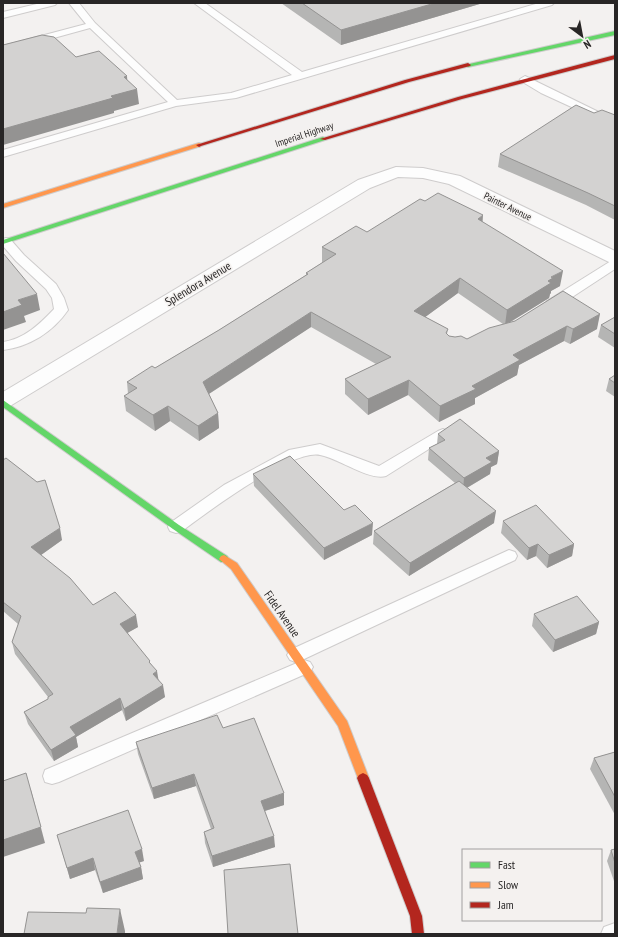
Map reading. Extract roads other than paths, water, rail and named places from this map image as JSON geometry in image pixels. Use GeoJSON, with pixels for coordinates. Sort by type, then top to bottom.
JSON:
{"type":"FeatureCollection","features":[{"type":"Feature","properties":{"kind":"main road","name":"Imperial Highway"},"geometry":{"type":"LineString","coordinates":[[3,206],[407,81],[477,62],[615,33]]}},
{"type":"Feature","properties":{"kind":"main road","name":"Imperial Highway"},"geometry":{"type":"LineString","coordinates":[[4,242],[425,107],[525,79],[615,57]]}},
{"type":"Feature","properties":{"kind":"main road","name":"Fidel Avenue"},"geometry":{"type":"LineString","coordinates":[[3,402],[176,528],[234,566],[343,724],[416,916],[418,934]]}},
{"type":"Feature","properties":{"kind":"street","name":"Painter Avenue"},"geometry":{"type":"LineString","coordinates":[[396,172],[423,172],[454,180],[615,258]]}},
{"type":"Feature","properties":{"kind":"street","name":"Splendora Avenue"},"geometry":{"type":"LineString","coordinates":[[3,402],[364,184],[396,172]]}},
{"type":"Feature","properties":{"kind":"lane"},"geometry":{"type":"LineString","coordinates":[[3,15],[52,3]]}},
{"type":"Feature","properties":{"kind":"lane"},"geometry":{"type":"LineString","coordinates":[[74,3],[92,25],[175,103]]}},
{"type":"Feature","properties":{"kind":"lane"},"geometry":{"type":"LineString","coordinates":[[199,3],[300,76]]}},
{"type":"Feature","properties":{"kind":"lane"},"geometry":{"type":"LineString","coordinates":[[3,154],[175,103],[232,96],[549,3]]}},
{"type":"Feature","properties":{"kind":"lane"},"geometry":{"type":"LineString","coordinates":[[3,49],[92,25]]}},
{"type":"Feature","properties":{"kind":"lane"},"geometry":{"type":"LineString","coordinates":[[525,79],[545,91],[615,124]]}},
{"type":"Feature","properties":{"kind":"lane"},"geometry":{"type":"LineString","coordinates":[[3,346],[25,340],[49,323],[61,310],[58,298],[51,286],[4,242]]}},
{"type":"Feature","properties":{"kind":"lane"},"geometry":{"type":"LineString","coordinates":[[541,311],[615,264]]}},
{"type":"Feature","properties":{"kind":"lane"},"geometry":{"type":"LineString","coordinates":[[176,528],[229,489],[289,455],[320,449],[356,464],[381,472],[443,434]]}},
{"type":"Feature","properties":{"kind":"lane"},"geometry":{"type":"LineString","coordinates":[[52,776],[300,661],[509,556]]}}]}
